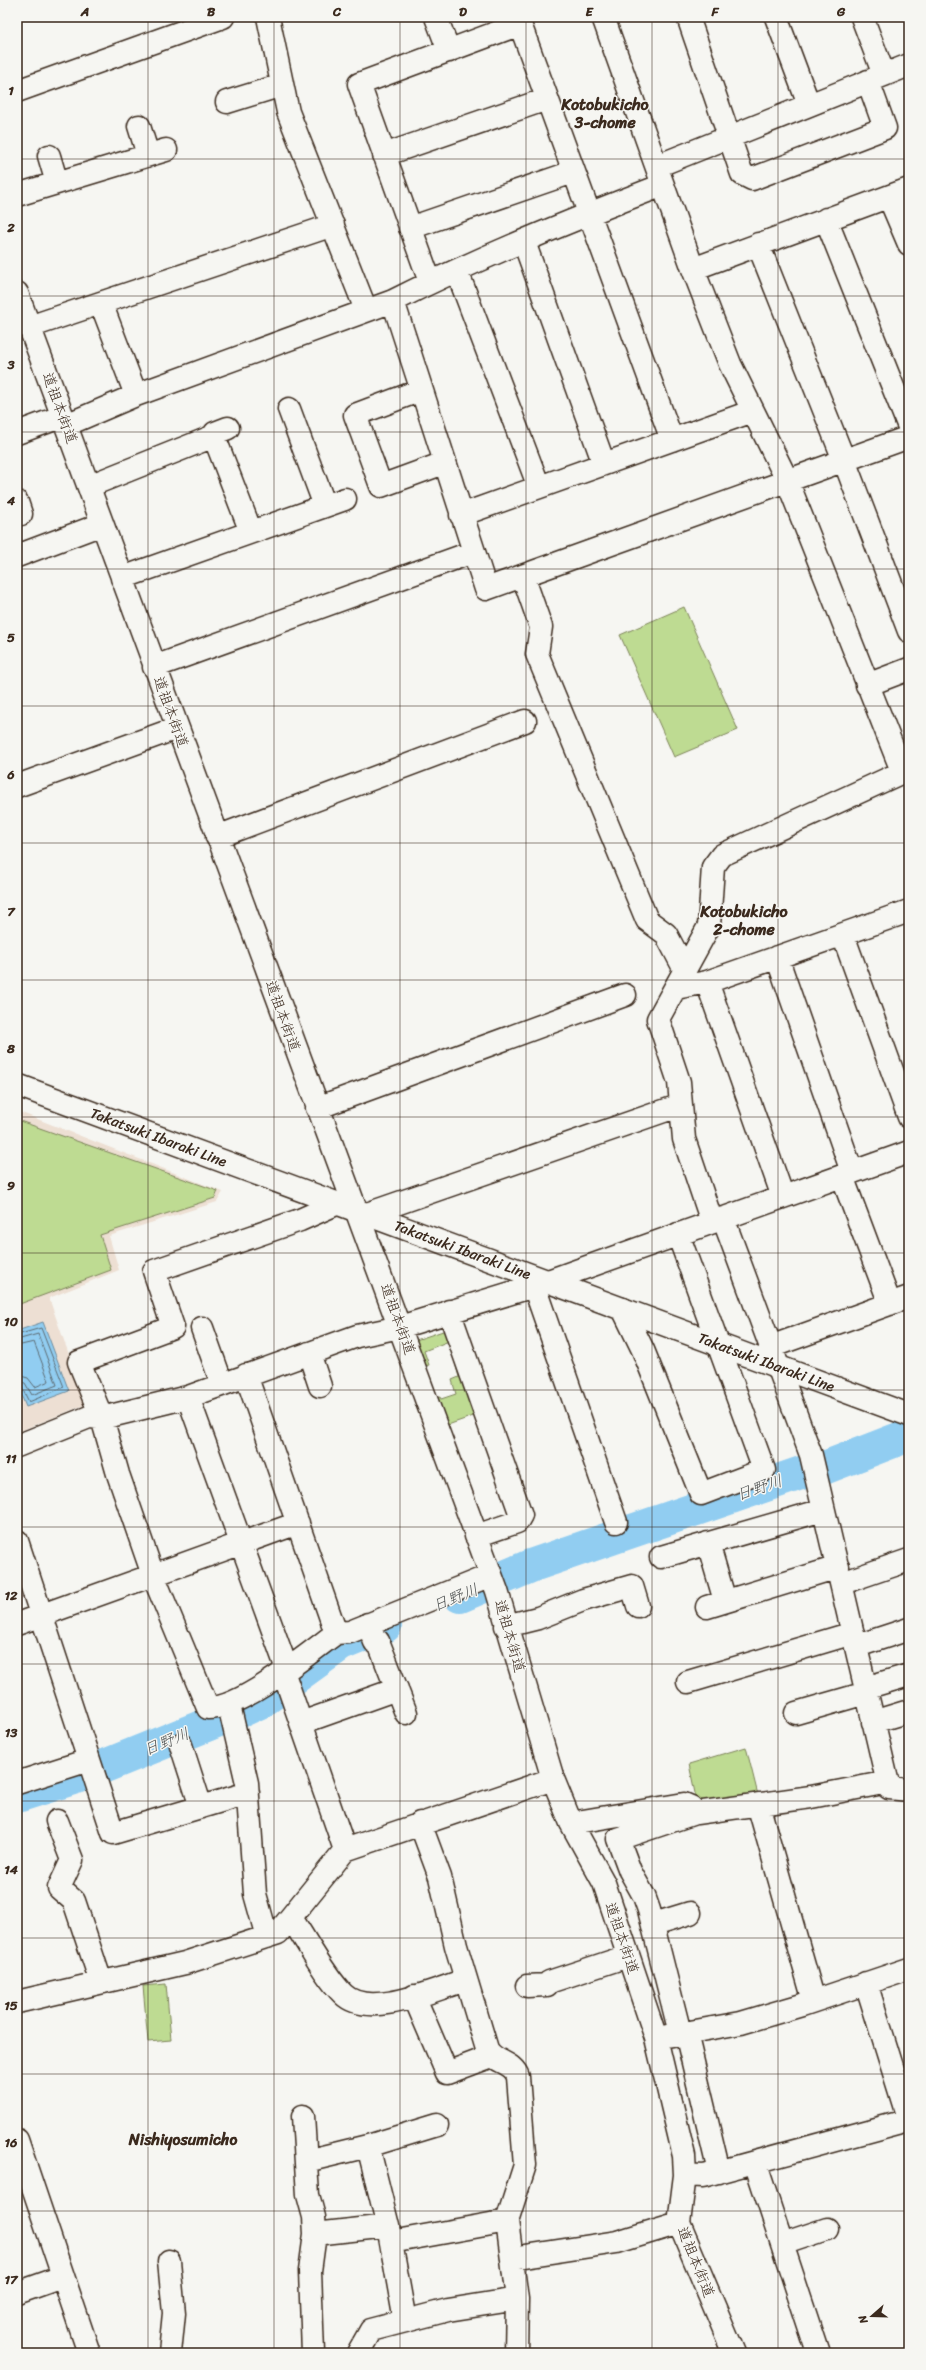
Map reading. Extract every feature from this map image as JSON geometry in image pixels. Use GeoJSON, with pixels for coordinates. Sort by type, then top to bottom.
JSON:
{"type":"FeatureCollection","features":[{"type":"Feature","properties":{"kind":"street"},"geometry":{"type":"LineString","coordinates":[[17,91],[223,17]]}},
{"type":"Feature","properties":{"kind":"street"},"geometry":{"type":"LineString","coordinates":[[268,17],[288,112],[366,310]]}},
{"type":"Feature","properties":{"kind":"street"},"geometry":{"type":"LineString","coordinates":[[436,17],[449,50]]}},
{"type":"Feature","properties":{"kind":"street"},"geometry":{"type":"LineString","coordinates":[[603,17],[693,269],[730,364],[787,480],[868,685],[905,770],[722,855],[713,867],[709,926],[658,1019],[679,1082],[684,1139],[774,1356],[813,1470],[822,1510],[840,1575],[889,1788],[909,1790]]}},
{"type":"Feature","properties":{"kind":"street"},"geometry":{"type":"LineString","coordinates":[[688,17],[742,174],[752,179],[885,128],[876,78],[862,17]]}},
{"type":"Feature","properties":{"kind":"street"},"geometry":{"type":"LineString","coordinates":[[776,17],[809,105]]}},
{"type":"Feature","properties":{"kind":"street"},"geometry":{"type":"LineString","coordinates":[[430,282],[359,84],[520,24],[588,214],[672,440]]}},
{"type":"Feature","properties":{"kind":"street"},"geometry":{"type":"LineString","coordinates":[[17,433],[65,420],[393,301],[430,282],[588,214],[660,176],[730,136],[909,65]]}},
{"type":"Feature","properties":{"kind":"street"},"geometry":{"type":"LineString","coordinates":[[227,102],[282,85]]}},
{"type":"Feature","properties":{"kind":"street"},"geometry":{"type":"LineString","coordinates":[[384,155],[547,99]]}},
{"type":"Feature","properties":{"kind":"street"},"geometry":{"type":"LineString","coordinates":[[17,195],[157,153],[139,126]]}},
{"type":"Feature","properties":{"kind":"street"},"geometry":{"type":"LineString","coordinates":[[49,156],[57,183]]}},
{"type":"Feature","properties":{"kind":"street"},"geometry":{"type":"LineString","coordinates":[[410,228],[573,172]]}},
{"type":"Feature","properties":{"kind":"street"},"geometry":{"type":"LineString","coordinates":[[693,269],[909,189]]}},
{"type":"Feature","properties":{"kind":"street"},"geometry":{"type":"LineString","coordinates":[[889,197],[909,244]]}},
{"type":"Feature","properties":{"kind":"street"},"geometry":{"type":"LineString","coordinates":[[826,219],[909,428]]}},
{"type":"Feature","properties":{"kind":"street"},"geometry":{"type":"LineString","coordinates":[[22,311],[101,303],[333,225]]}},
{"type":"Feature","properties":{"kind":"street"},"geometry":{"type":"LineString","coordinates":[[524,242],[604,464]]}},
{"type":"Feature","properties":{"kind":"street"},"geometry":{"type":"LineString","coordinates":[[758,244],[844,460],[909,631]]}},
{"type":"Feature","properties":{"kind":"street"},"geometry":{"type":"LineString","coordinates":[[457,271],[539,487]]}},
{"type":"Feature","properties":{"kind":"street"},"geometry":{"type":"LineString","coordinates":[[393,301],[444,463],[486,589],[909,437]]}},
{"type":"Feature","properties":{"kind":"street"},"geometry":{"type":"LineString","coordinates":[[101,303],[136,395]]}},
{"type":"Feature","properties":{"kind":"street","name":"道祖本街道"},"geometry":{"type":"LineString","coordinates":[[22,311],[65,420],[154,667],[317,1108],[362,1212],[400,1327],[493,1579],[553,1779],[571,1823],[604,1883],[656,2038],[680,2134],[684,2175],[679,2223],[734,2353]]}},
{"type":"Feature","properties":{"kind":"street"},"geometry":{"type":"LineString","coordinates":[[421,390],[355,415],[381,486],[444,463]]}},
{"type":"Feature","properties":{"kind":"street"},"geometry":{"type":"LineString","coordinates":[[122,578],[335,502],[289,410]]}},
{"type":"Feature","properties":{"kind":"street"},"geometry":{"type":"LineString","coordinates":[[461,515],[753,411]]}},
{"type":"Feature","properties":{"kind":"street"},"geometry":{"type":"LineString","coordinates":[[89,486],[221,432],[251,532]]}},
{"type":"Feature","properties":{"kind":"street"},"geometry":{"type":"LineString","coordinates":[[17,556],[102,524]]}},
{"type":"Feature","properties":{"kind":"street"},"geometry":{"type":"LineString","coordinates":[[154,667],[473,552]]}},
{"type":"Feature","properties":{"kind":"street"},"geometry":{"type":"LineString","coordinates":[[523,576],[541,627],[537,654],[647,920],[666,934],[680,979]]}},
{"type":"Feature","properties":{"kind":"street"},"geometry":{"type":"LineString","coordinates":[[868,685],[909,669]]}},
{"type":"Feature","properties":{"kind":"street"},"geometry":{"type":"LineString","coordinates":[[217,837],[525,721]]}},
{"type":"Feature","properties":{"kind":"street"},"geometry":{"type":"LineString","coordinates":[[17,786],[177,728]]}},
{"type":"Feature","properties":{"kind":"street"},"geometry":{"type":"LineString","coordinates":[[680,979],[707,982],[909,912]]}},
{"type":"Feature","properties":{"kind":"street"},"geometry":{"type":"LineString","coordinates":[[842,935],[909,1117]]}},
{"type":"Feature","properties":{"kind":"street"},"geometry":{"type":"LineString","coordinates":[[774,1356],[900,1300],[847,1174],[777,958]]}},
{"type":"Feature","properties":{"kind":"street"},"geometry":{"type":"LineString","coordinates":[[707,982],[783,1197]]}},
{"type":"Feature","properties":{"kind":"street"},"geometry":{"type":"LineString","coordinates":[[317,1108],[625,995]]}},
{"type":"Feature","properties":{"kind":"street","name":"Takatsuki Ibaraki Line"},"geometry":{"type":"LineString","coordinates":[[17,1084],[336,1204],[362,1212],[542,1283],[622,1309],[719,1344],[774,1356],[909,1415]]}},
{"type":"Feature","properties":{"kind":"street"},"geometry":{"type":"LineString","coordinates":[[362,1212],[681,1105]]}},
{"type":"Feature","properties":{"kind":"street"},"geometry":{"type":"LineString","coordinates":[[17,1446],[89,1417],[102,1418],[188,1397],[357,1336],[400,1327],[449,1310],[542,1283],[909,1152]]}},
{"type":"Feature","properties":{"kind":"street"},"geometry":{"type":"LineString","coordinates":[[231,1713],[219,1708],[208,1708],[153,1575],[118,1474],[102,1418],[79,1362],[173,1327],[154,1271],[300,1220],[336,1204]]}},
{"type":"Feature","properties":{"kind":"street"},"geometry":{"type":"LineString","coordinates":[[622,1309],[643,1350],[701,1494],[764,1470],[678,1234]]}},
{"type":"Feature","properties":{"kind":"street"},"geometry":{"type":"LineString","coordinates":[[542,1283],[616,1522]]}},
{"type":"Feature","properties":{"kind":"street"},"geometry":{"type":"LineString","coordinates":[[449,1310],[521,1515],[517,1522],[476,1536]]}},
{"type":"Feature","properties":{"kind":"street"},"geometry":{"type":"LineString","coordinates":[[202,1328],[222,1384]]}},
{"type":"Feature","properties":{"kind":"street"},"geometry":{"type":"LineString","coordinates":[[309,1353],[320,1386]]}},
{"type":"Feature","properties":{"kind":"street"},"geometry":{"type":"LineString","coordinates":[[246,1376],[336,1633]]}},
{"type":"Feature","properties":{"kind":"street"},"geometry":{"type":"LineString","coordinates":[[188,1397],[242,1544],[344,1850]]}},
{"type":"Feature","properties":{"kind":"street"},"geometry":{"type":"LineString","coordinates":[[661,1557],[822,1510]]}},
{"type":"Feature","properties":{"kind":"street"},"geometry":{"type":"LineString","coordinates":[[17,1624],[298,1523]]}},
{"type":"Feature","properties":{"kind":"street"},"geometry":{"type":"LineString","coordinates":[[17,1541],[113,1833],[248,1793]]}},
{"type":"Feature","properties":{"kind":"street"},"geometry":{"type":"LineString","coordinates":[[708,1543],[716,1604],[909,1560]]}},
{"type":"Feature","properties":{"kind":"street"},"geometry":{"type":"LineString","coordinates":[[231,1713],[285,1670],[336,1633],[372,1632],[493,1579]]}},
{"type":"Feature","properties":{"kind":"street"},"geometry":{"type":"LineString","coordinates":[[506,1626],[538,1618],[583,1600],[632,1586],[638,1606]]}},
{"type":"Feature","properties":{"kind":"street"},"geometry":{"type":"LineString","coordinates":[[688,1682],[855,1640],[909,1629]]}},
{"type":"Feature","properties":{"kind":"street"},"geometry":{"type":"LineString","coordinates":[[372,1632],[406,1713]]}},
{"type":"Feature","properties":{"kind":"street"},"geometry":{"type":"LineString","coordinates":[[796,1713],[909,1675]]}},
{"type":"Feature","properties":{"kind":"street"},"geometry":{"type":"LineString","coordinates":[[301,1723],[397,1689]]}},
{"type":"Feature","properties":{"kind":"street"},"geometry":{"type":"LineString","coordinates":[[873,1722],[909,1711]]}},
{"type":"Feature","properties":{"kind":"street"},"geometry":{"type":"LineString","coordinates":[[231,1713],[248,1793],[255,1894],[267,1937]]}},
{"type":"Feature","properties":{"kind":"street"},"geometry":{"type":"LineString","coordinates":[[181,1745],[201,1807]]}},
{"type":"Feature","properties":{"kind":"street"},"geometry":{"type":"LineString","coordinates":[[17,1783],[92,1768]]}},
{"type":"Feature","properties":{"kind":"street"},"geometry":{"type":"LineString","coordinates":[[17,2002],[185,1963],[278,1933],[292,1918],[344,1850],[553,1779]]}},
{"type":"Feature","properties":{"kind":"street"},"geometry":{"type":"LineString","coordinates":[[719,2172],[654,1924],[644,1896],[630,1871],[618,1839],[696,1813],[811,1797],[888,1782]]}},
{"type":"Feature","properties":{"kind":"street"},"geometry":{"type":"LineString","coordinates":[[571,1823],[684,1804],[691,1807],[696,1813]]}},
{"type":"Feature","properties":{"kind":"street"},"geometry":{"type":"LineString","coordinates":[[758,1804],[814,2001]]}},
{"type":"Feature","properties":{"kind":"street"},"geometry":{"type":"LineString","coordinates":[[57,1821],[72,1860],[59,1888],[74,1901],[101,1982]]}},
{"type":"Feature","properties":{"kind":"street"},"geometry":{"type":"LineString","coordinates":[[420,1823],[440,1877],[466,1980],[487,2050],[492,2056],[511,2066],[518,2077],[525,2165],[507,2221],[518,2299],[516,2353]]}},
{"type":"Feature","properties":{"kind":"street"},"geometry":{"type":"LineString","coordinates":[[604,1883],[630,1871]]}},
{"type":"Feature","properties":{"kind":"street"},"geometry":{"type":"LineString","coordinates":[[654,1924],[690,1913]]}},
{"type":"Feature","properties":{"kind":"street"},"geometry":{"type":"LineString","coordinates":[[292,1918],[344,1995],[361,2004],[382,2005],[466,1980]]}},
{"type":"Feature","properties":{"kind":"street"},"geometry":{"type":"LineString","coordinates":[[527,1986],[547,1985],[549,1982],[628,1956]]}},
{"type":"Feature","properties":{"kind":"street"},"geometry":{"type":"LineString","coordinates":[[656,2038],[734,2025],[814,2001],[909,1969]]}},
{"type":"Feature","properties":{"kind":"street"},"geometry":{"type":"LineString","coordinates":[[684,2175],[703,2176],[909,2121],[866,1983]]}},
{"type":"Feature","properties":{"kind":"street"},"geometry":{"type":"LineString","coordinates":[[414,1996],[447,2073],[492,2056]]}},
{"type":"Feature","properties":{"kind":"street"},"geometry":{"type":"LineString","coordinates":[[303,2116],[308,2195],[314,2217],[315,2234],[310,2271],[313,2353]]}},
{"type":"Feature","properties":{"kind":"street"},"geometry":{"type":"LineString","coordinates":[[306,2161],[368,2146],[437,2126]]}},
{"type":"Feature","properties":{"kind":"street"},"geometry":{"type":"LineString","coordinates":[[17,2140],[62,2277],[89,2353]]}},
{"type":"Feature","properties":{"kind":"street"},"geometry":{"type":"LineString","coordinates":[[368,2146],[390,2234],[405,2321]]}},
{"type":"Feature","properties":{"kind":"street"},"geometry":{"type":"LineString","coordinates":[[755,2162],[818,2353]]}},
{"type":"Feature","properties":{"kind":"street"},"geometry":{"type":"LineString","coordinates":[[315,2234],[390,2234],[507,2221]]}},
{"type":"Feature","properties":{"kind":"street"},"geometry":{"type":"LineString","coordinates":[[512,2258],[617,2242],[679,2223]]}},
{"type":"Feature","properties":{"kind":"street"},"geometry":{"type":"LineString","coordinates":[[782,2244],[827,2229]]}},
{"type":"Feature","properties":{"kind":"street"},"geometry":{"type":"LineString","coordinates":[[170,2261],[174,2313],[170,2353]]}},
{"type":"Feature","properties":{"kind":"street"},"geometry":{"type":"LineString","coordinates":[[17,2293],[62,2277]]}},
{"type":"Feature","properties":{"kind":"street"},"geometry":{"type":"LineString","coordinates":[[358,2353],[371,2330],[448,2310],[518,2299]]}},
{"type":"Feature","properties":{"kind":"shaded area"},"geometry":{"type":"Polygon","coordinates":[[[17,1111],[223,1192],[217,1202],[109,1236],[119,1270],[49,1298],[85,1400],[84,1405],[17,1432],[17,1111]]]}},
{"type":"Feature","properties":{"kind":"green space"},"geometry":{"type":"Polygon","coordinates":[[[684,607],[738,730],[674,757],[620,635],[684,607]]]}},
{"type":"Feature","properties":{"kind":"green space"},"geometry":{"type":"Polygon","coordinates":[[[17,1120],[218,1191],[215,1198],[100,1235],[111,1270],[17,1305],[17,1120]]]}},
{"type":"Feature","properties":{"kind":"green space"},"geometry":{"type":"Polygon","coordinates":[[[449,1329],[479,1414],[445,1426],[435,1399],[440,1397],[441,1399],[456,1394],[452,1380],[459,1377],[449,1341],[424,1351],[429,1365],[421,1367],[413,1345],[416,1340],[449,1329]]]}},
{"type":"Feature","properties":{"kind":"green space"},"geometry":{"type":"Polygon","coordinates":[[[746,1747],[759,1799],[697,1803],[689,1764],[746,1747]]]}},
{"type":"Feature","properties":{"kind":"green space"},"geometry":{"type":"Polygon","coordinates":[[[166,1984],[171,2040],[148,2042],[143,1986],[166,1984]]]}},
{"type":"Feature","properties":{"kind":"water"},"geometry":{"type":"Polygon","coordinates":[[[43,1322],[69,1391],[26,1407],[17,1385],[17,1331],[43,1322]]]}},
{"type":"Feature","properties":{"kind":"waterway","name":"日野川"},"geometry":{"type":"LineString","coordinates":[[460,1596],[533,1565],[804,1472],[824,1468],[909,1435]]}},
{"type":"Feature","properties":{"kind":"waterway","name":"日野川"},"geometry":{"type":"LineString","coordinates":[[17,1796],[85,1774],[262,1701],[341,1644],[385,1626]]}},
{"type":"Feature","properties":{"kind":"district","name":"Kotobukicho 3-chome"},"geometry":{"type":"Point","coordinates":[605,113]}},
{"type":"Feature","properties":{"kind":"district","name":"Kotobukicho 2-chome"},"geometry":{"type":"Point","coordinates":[744,920]}},
{"type":"Feature","properties":{"kind":"district","name":"Nishiyosumicho"},"geometry":{"type":"Point","coordinates":[183,2139]}}]}
